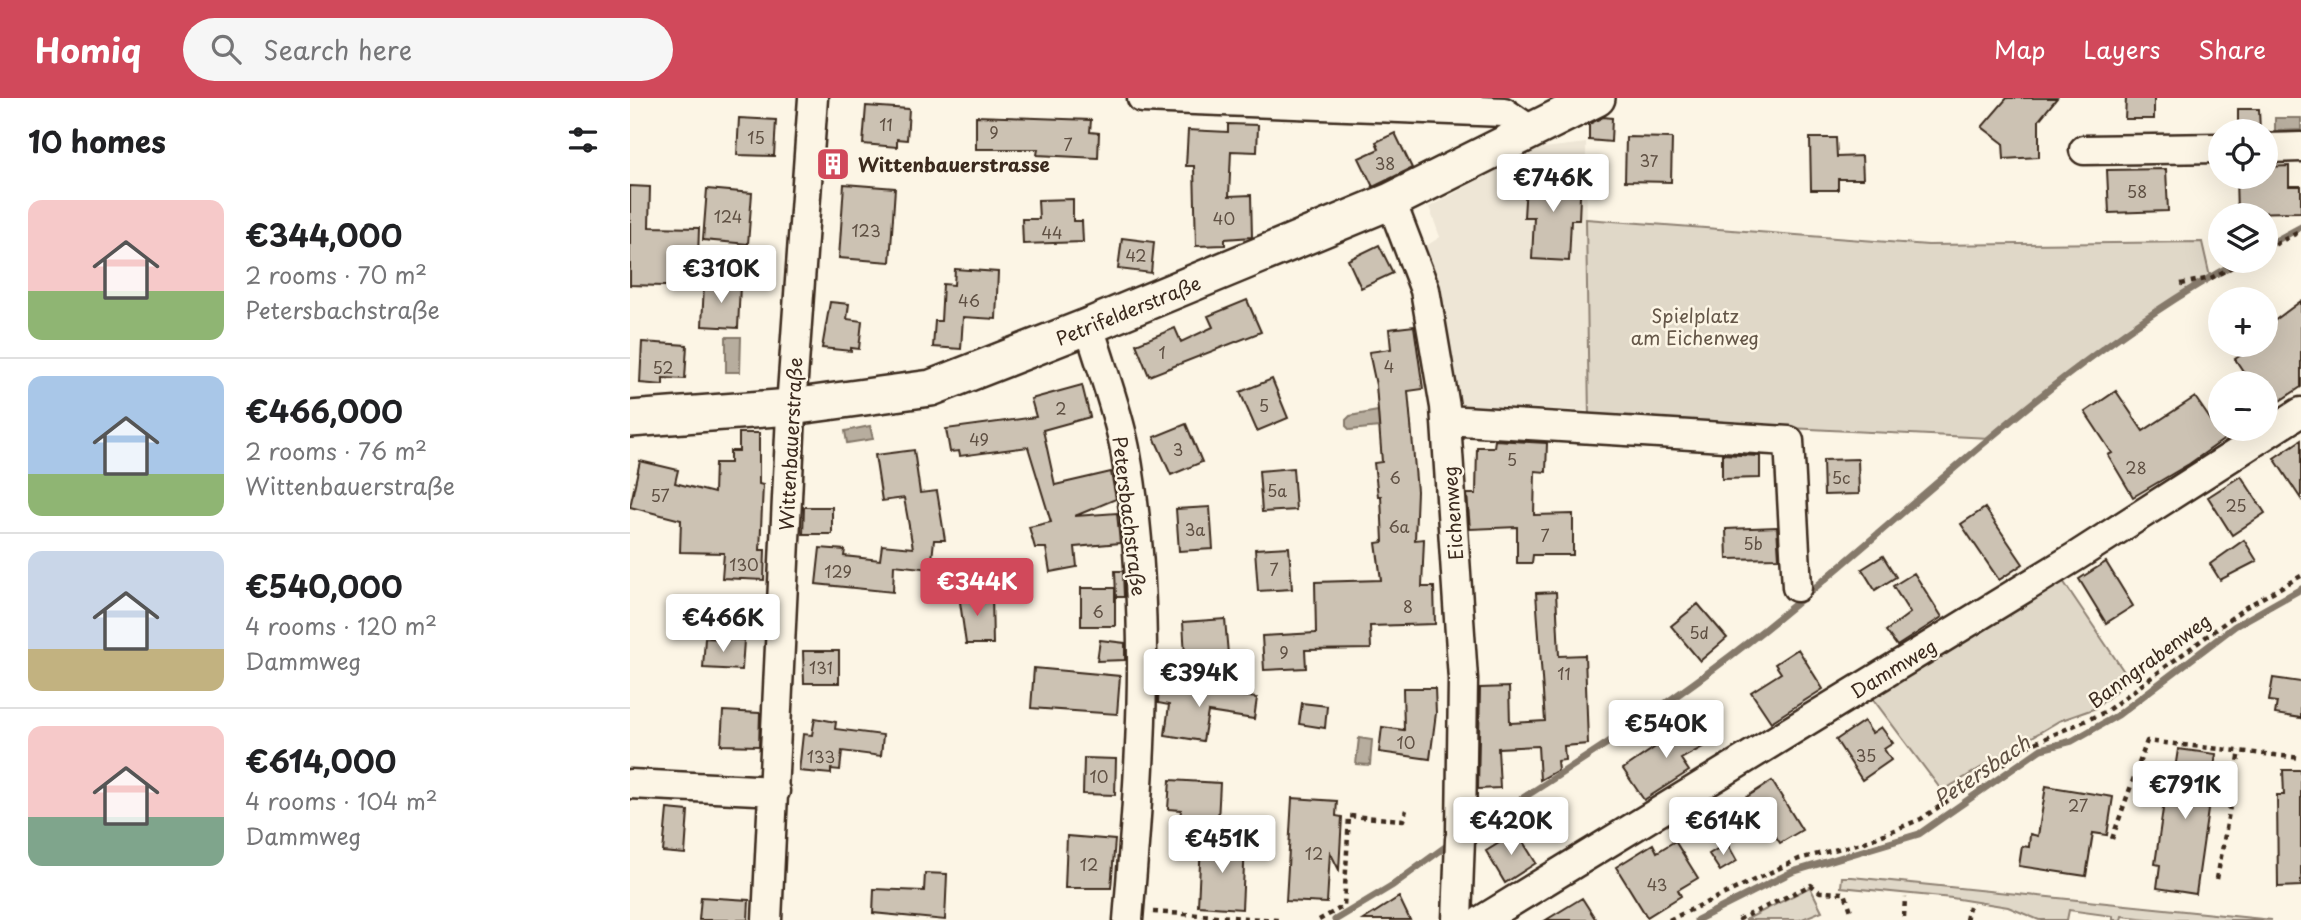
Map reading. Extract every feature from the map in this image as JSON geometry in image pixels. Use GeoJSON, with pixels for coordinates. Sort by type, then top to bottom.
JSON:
{"type":"FeatureCollection","features":[{"type":"Feature","properties":{"kind":"main road","name":"Petrifelderstraße"},"geometry":{"type":"LineString","coordinates":[[630,419],[791,407],[931,388],[1391,201],[1597,98]]}},
{"type":"Feature","properties":{"kind":"street","name":"Wittenbauerstraße"},"geometry":{"type":"LineString","coordinates":[[767,920],[791,407],[813,98]]}},
{"type":"Feature","properties":{"kind":"street"},"geometry":{"type":"LineString","coordinates":[[1142,98],[1504,112],[1533,132]]}},
{"type":"Feature","properties":{"kind":"street"},"geometry":{"type":"LineString","coordinates":[[2278,148],[2301,147]]}},
{"type":"Feature","properties":{"kind":"street"},"geometry":{"type":"LineString","coordinates":[[2084,150],[2208,148]]}},
{"type":"Feature","properties":{"kind":"street","name":"Eichenweg"},"geometry":{"type":"LineString","coordinates":[[1391,201],[1425,290],[1446,420],[1463,679],[1457,920]]}},
{"type":"Feature","properties":{"kind":"street","name":"Petersbachstraße"},"geometry":{"type":"LineString","coordinates":[[1089,326],[1124,447],[1141,566],[1144,682],[1129,915]]}},
{"type":"Feature","properties":{"kind":"street","name":"Dammweg"},"geometry":{"type":"LineString","coordinates":[[1482,920],[2064,564],[2301,412]]}},
{"type":"Feature","properties":{"kind":"street"},"geometry":{"type":"LineString","coordinates":[[1446,420],[1788,440],[1797,587]]}},
{"type":"Feature","properties":{"kind":"street"},"geometry":{"type":"LineString","coordinates":[[630,784],[775,791]]}},
{"type":"Feature","properties":{"kind":"path"},"geometry":{"type":"LineString","coordinates":[[2278,243],[2301,231]]}},
{"type":"Feature","properties":{"kind":"path"},"geometry":{"type":"LineString","coordinates":[[2181,284],[2211,278],[2221,273]]}},
{"type":"Feature","properties":{"kind":"path","name":"Banngrabenweg"},"geometry":{"type":"LineString","coordinates":[[1669,920],[1799,859],[1864,842],[1921,819],[2030,746],[2105,712],[2246,607],[2301,576]]}},
{"type":"Feature","properties":{"kind":"path"},"geometry":{"type":"LineString","coordinates":[[2112,839],[2147,741],[2301,758]]}},
{"type":"Feature","properties":{"kind":"path"},"geometry":{"type":"LineString","coordinates":[[2217,879],[2240,751]]}},
{"type":"Feature","properties":{"kind":"path"},"geometry":{"type":"LineString","coordinates":[[1319,920],[1344,906],[1349,816],[1403,820],[1406,810]]}},
{"type":"Feature","properties":{"kind":"path"},"geometry":{"type":"LineString","coordinates":[[1738,920],[1811,885],[1820,892],[1845,893],[1851,911]]}},
{"type":"Feature","properties":{"kind":"path"},"geometry":{"type":"LineString","coordinates":[[1904,917],[1905,897]]}},
{"type":"Feature","properties":{"kind":"path"},"geometry":{"type":"LineString","coordinates":[[1966,920],[1969,907]]}},
{"type":"Feature","properties":{"kind":"path"},"geometry":{"type":"LineString","coordinates":[[1129,915],[1278,920]]}},
{"type":"Feature","properties":{"kind":"shaded area"},"geometry":{"type":"Polygon","coordinates":[[[2301,118],[2301,130],[2278,131],[2278,119],[2275,119],[2301,118]]]}},
{"type":"Feature","properties":{"kind":"shaded area"},"geometry":{"type":"Polygon","coordinates":[[[1586,143],[1589,411],[1454,404],[1417,252],[1440,237],[1429,207],[1536,149],[1586,143]]]}},
{"type":"Feature","properties":{"kind":"shaded area"},"geometry":{"type":"Polygon","coordinates":[[[726,337],[741,337],[740,372],[726,372],[726,337]]]}},
{"type":"Feature","properties":{"kind":"shaded area"},"geometry":{"type":"Polygon","coordinates":[[[1378,411],[1379,427],[1350,430],[1346,426],[1346,420],[1350,416],[1378,411]]]}},
{"type":"Feature","properties":{"kind":"shaded area"},"geometry":{"type":"Polygon","coordinates":[[[870,426],[873,439],[847,443],[845,431],[870,426]]]}},
{"type":"Feature","properties":{"kind":"shaded area"},"geometry":{"type":"Polygon","coordinates":[[[1359,738],[1372,740],[1370,765],[1356,764],[1359,738]]]}},
{"type":"Feature","properties":{"kind":"green space","name":"Spielplatz am Eichenweg"},"geometry":{"type":"Polygon","coordinates":[[[1586,219],[1928,245],[2202,242],[2210,277],[2099,350],[1990,438],[1589,418],[1586,219]]]}},
{"type":"Feature","properties":{"kind":"green space"},"geometry":{"type":"Polygon","coordinates":[[[2061,578],[2129,679],[2096,708],[2059,721],[1942,791],[1870,695],[2061,578]]]}},
{"type":"Feature","properties":{"kind":"green space"},"geometry":{"type":"Polygon","coordinates":[[[1842,877],[2272,920],[2157,920],[2122,916],[2121,920],[2113,920],[2113,916],[2069,910],[2067,920],[2039,920],[2008,907],[1952,898],[1841,887],[1842,877]]]}},
{"type":"Feature","properties":{"kind":"green space"},"geometry":{"type":"Polygon","coordinates":[[[1810,887],[1822,911],[1800,920],[1745,920],[1810,887]]]}},
{"type":"Feature","properties":{"kind":"building"},"geometry":{"type":"Polygon","coordinates":[[[2007,98],[2057,98],[2039,120],[2039,157],[2004,159],[2003,143],[1982,127],[2007,98]]]}},
{"type":"Feature","properties":{"kind":"building"},"geometry":{"type":"Polygon","coordinates":[[[2126,98],[2154,98],[2154,119],[2125,119],[2126,98]]]}},
{"type":"Feature","properties":{"kind":"building"},"geometry":{"type":"Polygon","coordinates":[[[866,106],[909,109],[907,140],[897,139],[897,147],[863,144],[866,106]]]}},
{"type":"Feature","properties":{"kind":"building"},"geometry":{"type":"Polygon","coordinates":[[[2238,109],[2259,109],[2259,119],[2238,119],[2238,109]]]}},
{"type":"Feature","properties":{"kind":"building"},"geometry":{"type":"Polygon","coordinates":[[[976,116],[1091,120],[1090,132],[1099,133],[1098,158],[1037,155],[1038,149],[976,149],[976,116]]]}},
{"type":"Feature","properties":{"kind":"building"},"geometry":{"type":"Polygon","coordinates":[[[1603,117],[1612,118],[1611,142],[1589,140],[1589,124],[1603,117]]]}},
{"type":"Feature","properties":{"kind":"building"},"geometry":{"type":"Polygon","coordinates":[[[739,118],[776,120],[774,156],[737,155],[739,118]]]}},
{"type":"Feature","properties":{"kind":"building"},"geometry":{"type":"Polygon","coordinates":[[[1228,124],[1258,125],[1257,152],[1231,151],[1229,196],[1251,195],[1252,237],[1225,239],[1225,245],[1196,246],[1194,166],[1186,166],[1188,130],[1228,132],[1228,124]]]}},
{"type":"Feature","properties":{"kind":"building"},"geometry":{"type":"Polygon","coordinates":[[[1395,133],[1412,168],[1373,187],[1359,158],[1379,149],[1376,142],[1395,133]]]}},
{"type":"Feature","properties":{"kind":"building"},"geometry":{"type":"Polygon","coordinates":[[[1626,137],[1672,138],[1671,182],[1625,181],[1626,137]]]}},
{"type":"Feature","properties":{"kind":"building"},"geometry":{"type":"Polygon","coordinates":[[[1810,138],[1836,138],[1837,157],[1862,156],[1863,179],[1838,179],[1838,190],[1811,190],[1810,138]]]}},
{"type":"Feature","properties":{"kind":"building"},"geometry":{"type":"Polygon","coordinates":[[[2278,166],[2289,166],[2289,186],[2301,186],[2301,212],[2278,212],[2278,203],[2237,203],[2236,189],[2278,189],[2278,166]]]}},
{"type":"Feature","properties":{"kind":"building"},"geometry":{"type":"Polygon","coordinates":[[[2166,169],[2168,211],[2109,213],[2107,170],[2166,169]]]}},
{"type":"Feature","properties":{"kind":"building"},"geometry":{"type":"Polygon","coordinates":[[[1547,172],[1581,173],[1579,220],[1571,220],[1569,261],[1532,259],[1534,217],[1524,217],[1526,184],[1546,185],[1547,172]]]}},
{"type":"Feature","properties":{"kind":"building"},"geometry":{"type":"Polygon","coordinates":[[[844,184],[895,188],[890,262],[839,258],[844,184]]]}},
{"type":"Feature","properties":{"kind":"building"},"geometry":{"type":"Polygon","coordinates":[[[630,186],[650,187],[649,227],[699,228],[697,287],[630,285],[630,186]]]}},
{"type":"Feature","properties":{"kind":"building"},"geometry":{"type":"Polygon","coordinates":[[[707,189],[752,193],[748,244],[703,240],[707,189]]]}},
{"type":"Feature","properties":{"kind":"building"},"geometry":{"type":"Polygon","coordinates":[[[1073,199],[1073,221],[1082,221],[1083,242],[1023,244],[1022,219],[1039,219],[1038,200],[1073,199]]]}},
{"type":"Feature","properties":{"kind":"building"},"geometry":{"type":"Polygon","coordinates":[[[1122,238],[1154,242],[1151,273],[1118,269],[1122,238]]]}},
{"type":"Feature","properties":{"kind":"building"},"geometry":{"type":"Polygon","coordinates":[[[1379,245],[1393,273],[1361,288],[1348,260],[1379,245]]]}},
{"type":"Feature","properties":{"kind":"building"},"geometry":{"type":"Polygon","coordinates":[[[955,269],[998,272],[996,319],[963,317],[961,349],[933,347],[935,321],[941,321],[943,284],[954,285],[955,269]]]}},
{"type":"Feature","properties":{"kind":"building"},"geometry":{"type":"Polygon","coordinates":[[[704,283],[740,285],[738,328],[702,326],[704,283]]]}},
{"type":"Feature","properties":{"kind":"building"},"geometry":{"type":"Polygon","coordinates":[[[1247,300],[1261,332],[1149,376],[1136,344],[1175,328],[1181,342],[1213,327],[1208,316],[1247,300]]]}},
{"type":"Feature","properties":{"kind":"building"},"geometry":{"type":"Polygon","coordinates":[[[2301,301],[2301,387],[2278,402],[2278,371],[2243,371],[2235,359],[2278,357],[2278,318],[2301,301]]]}},
{"type":"Feature","properties":{"kind":"building"},"geometry":{"type":"Polygon","coordinates":[[[830,302],[849,304],[847,319],[862,321],[859,349],[851,348],[851,351],[822,348],[830,302]]]}},
{"type":"Feature","properties":{"kind":"building"},"geometry":{"type":"Polygon","coordinates":[[[1414,326],[1423,389],[1408,391],[1417,491],[1415,540],[1424,539],[1422,587],[1434,587],[1435,624],[1370,626],[1371,649],[1305,650],[1306,668],[1264,670],[1262,636],[1316,633],[1315,582],[1381,580],[1376,543],[1383,542],[1381,496],[1378,496],[1374,463],[1382,462],[1376,385],[1369,352],[1391,349],[1389,329],[1414,326]]]}},
{"type":"Feature","properties":{"kind":"building"},"geometry":{"type":"Polygon","coordinates":[[[642,342],[687,345],[685,379],[663,378],[663,385],[640,383],[642,342]]]}},
{"type":"Feature","properties":{"kind":"building"},"geometry":{"type":"Polygon","coordinates":[[[1272,379],[1288,418],[1257,431],[1240,392],[1272,379]]]}},
{"type":"Feature","properties":{"kind":"building"},"geometry":{"type":"Polygon","coordinates":[[[1082,385],[1090,417],[1043,430],[1055,485],[1111,472],[1116,499],[1075,516],[1117,513],[1120,543],[1075,547],[1077,567],[1050,572],[1046,548],[1035,548],[1029,527],[1051,522],[1028,447],[960,456],[959,451],[950,452],[946,429],[1036,417],[1031,399],[1082,385]]]}},
{"type":"Feature","properties":{"kind":"building"},"geometry":{"type":"Polygon","coordinates":[[[2116,391],[2143,431],[2195,397],[2208,416],[2208,441],[2222,441],[2133,497],[2108,455],[2112,453],[2085,412],[2116,391]]]}},
{"type":"Feature","properties":{"kind":"building"},"geometry":{"type":"Polygon","coordinates":[[[1186,424],[1202,462],[1171,475],[1154,437],[1186,424]]]}},
{"type":"Feature","properties":{"kind":"building"},"geometry":{"type":"Polygon","coordinates":[[[739,433],[759,433],[759,484],[763,485],[760,550],[765,550],[764,580],[722,578],[724,553],[680,552],[681,520],[630,507],[640,461],[678,470],[675,483],[714,493],[715,463],[730,463],[730,451],[739,451],[739,433]]]}},
{"type":"Feature","properties":{"kind":"building"},"geometry":{"type":"Polygon","coordinates":[[[1495,440],[1547,443],[1546,472],[1535,471],[1534,515],[1573,514],[1573,555],[1533,555],[1532,563],[1517,563],[1517,527],[1470,529],[1467,494],[1476,494],[1477,447],[1494,447],[1495,440]]]}},
{"type":"Feature","properties":{"kind":"building"},"geometry":{"type":"Polygon","coordinates":[[[2301,440],[2301,499],[2274,458],[2301,440]]]}},
{"type":"Feature","properties":{"kind":"building"},"geometry":{"type":"Polygon","coordinates":[[[914,450],[920,493],[937,491],[945,540],[934,540],[931,569],[894,565],[893,592],[816,584],[820,548],[845,550],[844,556],[880,560],[882,545],[913,548],[904,498],[882,501],[875,455],[914,450]]]}},
{"type":"Feature","properties":{"kind":"building"},"geometry":{"type":"Polygon","coordinates":[[[1722,454],[1760,456],[1760,478],[1722,479],[1722,454]]]}},
{"type":"Feature","properties":{"kind":"building"},"geometry":{"type":"Polygon","coordinates":[[[1858,459],[1859,494],[1824,495],[1823,460],[1858,459]]]}},
{"type":"Feature","properties":{"kind":"building"},"geometry":{"type":"Polygon","coordinates":[[[1293,468],[1296,510],[1262,512],[1259,471],[1293,468]]]}},
{"type":"Feature","properties":{"kind":"building"},"geometry":{"type":"Polygon","coordinates":[[[2241,476],[2265,513],[2232,535],[2208,497],[2241,476]]]}},
{"type":"Feature","properties":{"kind":"building"},"geometry":{"type":"Polygon","coordinates":[[[804,507],[832,507],[832,534],[803,534],[804,507]]]}},
{"type":"Feature","properties":{"kind":"building"},"geometry":{"type":"Polygon","coordinates":[[[1210,507],[1213,549],[1179,551],[1176,509],[1210,507]]]}},
{"type":"Feature","properties":{"kind":"building"},"geometry":{"type":"Polygon","coordinates":[[[1985,508],[2023,564],[1999,580],[1961,524],[1985,508]]]}},
{"type":"Feature","properties":{"kind":"building"},"geometry":{"type":"Polygon","coordinates":[[[1777,527],[1779,558],[1727,559],[1726,529],[1777,527]]]}},
{"type":"Feature","properties":{"kind":"building"},"geometry":{"type":"Polygon","coordinates":[[[2244,540],[2257,561],[2220,580],[2210,564],[2244,540]]]}},
{"type":"Feature","properties":{"kind":"building"},"geometry":{"type":"Polygon","coordinates":[[[1289,547],[1292,589],[1258,591],[1255,549],[1289,547]]]}},
{"type":"Feature","properties":{"kind":"building"},"geometry":{"type":"Polygon","coordinates":[[[1883,556],[1896,577],[1875,590],[1862,569],[1883,556]]]}},
{"type":"Feature","properties":{"kind":"building"},"geometry":{"type":"Polygon","coordinates":[[[2106,562],[2133,606],[2106,623],[2079,579],[2106,562]]]}},
{"type":"Feature","properties":{"kind":"building"},"geometry":{"type":"Polygon","coordinates":[[[1115,571],[1123,571],[1124,597],[1116,597],[1115,571]]]}},
{"type":"Feature","properties":{"kind":"building"},"geometry":{"type":"Polygon","coordinates":[[[1914,573],[1942,617],[1897,646],[1886,631],[1910,613],[1893,586],[1914,573]]]}},
{"type":"Feature","properties":{"kind":"building"},"geometry":{"type":"Polygon","coordinates":[[[1081,588],[1115,588],[1115,626],[1081,626],[1081,588]]]}},
{"type":"Feature","properties":{"kind":"building"},"geometry":{"type":"Polygon","coordinates":[[[1556,592],[1559,656],[1585,655],[1588,744],[1564,746],[1565,760],[1557,761],[1558,770],[1540,780],[1538,746],[1498,748],[1500,788],[1478,789],[1480,688],[1509,687],[1510,723],[1545,721],[1536,593],[1556,592]]]}},
{"type":"Feature","properties":{"kind":"building"},"geometry":{"type":"Polygon","coordinates":[[[992,594],[993,644],[966,644],[959,595],[992,594]]]}},
{"type":"Feature","properties":{"kind":"building"},"geometry":{"type":"Polygon","coordinates":[[[1698,604],[1727,638],[1700,661],[1671,626],[1698,604]]]}},
{"type":"Feature","properties":{"kind":"building"},"geometry":{"type":"Polygon","coordinates":[[[1225,619],[1228,654],[1185,656],[1183,622],[1225,619]]]}},
{"type":"Feature","properties":{"kind":"building"},"geometry":{"type":"Polygon","coordinates":[[[705,638],[744,640],[742,670],[703,668],[705,638]]]}},
{"type":"Feature","properties":{"kind":"building"},"geometry":{"type":"Polygon","coordinates":[[[1100,640],[1125,643],[1125,660],[1097,661],[1100,640]]]}},
{"type":"Feature","properties":{"kind":"building"},"geometry":{"type":"Polygon","coordinates":[[[1798,649],[1823,689],[1771,722],[1751,692],[1781,673],[1775,664],[1798,649]]]}},
{"type":"Feature","properties":{"kind":"building"},"geometry":{"type":"Polygon","coordinates":[[[803,651],[839,651],[839,683],[804,683],[803,651]]]}},
{"type":"Feature","properties":{"kind":"building"},"geometry":{"type":"Polygon","coordinates":[[[1034,668],[1120,676],[1117,714],[1031,708],[1034,668]]]}},
{"type":"Feature","properties":{"kind":"building"},"geometry":{"type":"Polygon","coordinates":[[[2273,678],[2301,682],[2301,718],[2275,714],[2277,702],[2269,701],[2273,678]]]}},
{"type":"Feature","properties":{"kind":"building"},"geometry":{"type":"Polygon","coordinates":[[[1159,682],[1177,685],[1177,688],[1257,698],[1254,719],[1208,712],[1203,741],[1165,735],[1169,705],[1158,703],[1159,682]]]}},
{"type":"Feature","properties":{"kind":"building"},"geometry":{"type":"Polygon","coordinates":[[[1403,688],[1435,688],[1436,713],[1430,759],[1379,752],[1382,727],[1404,730],[1403,688]]]}},
{"type":"Feature","properties":{"kind":"building"},"geometry":{"type":"Polygon","coordinates":[[[1302,703],[1327,706],[1325,728],[1299,724],[1302,703]]]}},
{"type":"Feature","properties":{"kind":"building"},"geometry":{"type":"Polygon","coordinates":[[[723,711],[760,713],[759,746],[721,745],[723,711]]]}},
{"type":"Feature","properties":{"kind":"building"},"geometry":{"type":"Polygon","coordinates":[[[1693,717],[1708,744],[1681,759],[1689,771],[1644,800],[1623,769],[1673,735],[1670,730],[1693,717]]]}},
{"type":"Feature","properties":{"kind":"building"},"geometry":{"type":"Polygon","coordinates":[[[815,718],[836,722],[835,729],[883,735],[881,756],[842,751],[840,770],[831,769],[831,774],[799,771],[803,734],[812,735],[815,718]]]}},
{"type":"Feature","properties":{"kind":"building"},"geometry":{"type":"Polygon","coordinates":[[[1864,721],[1872,733],[1881,727],[1893,743],[1884,749],[1891,760],[1862,780],[1836,740],[1864,721]]]}},
{"type":"Feature","properties":{"kind":"building"},"geometry":{"type":"Polygon","coordinates":[[[2178,749],[2216,754],[2196,894],[2157,888],[2160,865],[2155,864],[2168,775],[2174,776],[2178,749]]]}},
{"type":"Feature","properties":{"kind":"building"},"geometry":{"type":"Polygon","coordinates":[[[1084,758],[1116,759],[1115,795],[1083,794],[1084,758]]]}},
{"type":"Feature","properties":{"kind":"building"},"geometry":{"type":"Polygon","coordinates":[[[2283,770],[2301,770],[2301,886],[2278,887],[2277,795],[2284,795],[2283,770]]]}},
{"type":"Feature","properties":{"kind":"building"},"geometry":{"type":"Polygon","coordinates":[[[1170,780],[1220,783],[1218,821],[1180,818],[1181,810],[1168,809],[1170,780]]]}},
{"type":"Feature","properties":{"kind":"building"},"geometry":{"type":"Polygon","coordinates":[[[1772,781],[1802,830],[1780,843],[1767,823],[1758,829],[1756,825],[1727,843],[1707,812],[1724,802],[1729,808],[1772,781]]]}},
{"type":"Feature","properties":{"kind":"building"},"geometry":{"type":"Polygon","coordinates":[[[2046,786],[2113,797],[2107,835],[2093,833],[2086,876],[2019,866],[2022,846],[2029,847],[2030,834],[2038,836],[2046,786]]]}},
{"type":"Feature","properties":{"kind":"building"},"geometry":{"type":"Polygon","coordinates":[[[1292,798],[1337,801],[1336,816],[1342,817],[1339,870],[1330,852],[1327,903],[1286,901],[1292,798]]]}},
{"type":"Feature","properties":{"kind":"building"},"geometry":{"type":"Polygon","coordinates":[[[667,809],[688,811],[685,854],[663,852],[667,809]]]}},
{"type":"Feature","properties":{"kind":"building"},"geometry":{"type":"Polygon","coordinates":[[[1517,832],[1536,863],[1505,883],[1486,851],[1517,832]]]}},
{"type":"Feature","properties":{"kind":"building"},"geometry":{"type":"Polygon","coordinates":[[[1067,836],[1115,840],[1111,888],[1065,888],[1067,836]]]}},
{"type":"Feature","properties":{"kind":"building"},"geometry":{"type":"Polygon","coordinates":[[[1675,841],[1698,878],[1678,890],[1681,896],[1647,917],[1616,867],[1653,844],[1657,852],[1675,841]]]}},
{"type":"Feature","properties":{"kind":"building"},"geometry":{"type":"Polygon","coordinates":[[[1201,842],[1245,844],[1242,909],[1198,906],[1201,842]]]}},
{"type":"Feature","properties":{"kind":"building"},"geometry":{"type":"Polygon","coordinates":[[[1727,843],[1737,861],[1720,871],[1709,854],[1727,843]]]}},
{"type":"Feature","properties":{"kind":"building"},"geometry":{"type":"Polygon","coordinates":[[[925,873],[947,874],[945,920],[873,913],[874,889],[924,891],[925,873]]]}},
{"type":"Feature","properties":{"kind":"building"},"geometry":{"type":"Polygon","coordinates":[[[701,897],[749,900],[748,920],[699,920],[701,897]]]}},
{"type":"Feature","properties":{"kind":"building"},"geometry":{"type":"Polygon","coordinates":[[[1399,897],[1410,920],[1363,920],[1399,897]]]}},
{"type":"Feature","properties":{"kind":"building"},"geometry":{"type":"Polygon","coordinates":[[[1582,898],[1596,920],[1546,920],[1582,898]]]}},
{"type":"Feature","properties":{"kind":"waterway"},"geometry":{"type":"LineString","coordinates":[[2278,239],[2301,227]]}},
{"type":"Feature","properties":{"kind":"waterway"},"geometry":{"type":"LineString","coordinates":[[1468,833],[1588,756],[1706,675],[1781,616],[2059,382],[2177,298],[2219,273]]}},
{"type":"Feature","properties":{"kind":"waterway","name":"Petersbach"},"geometry":{"type":"LineString","coordinates":[[1697,920],[1792,872],[1919,834],[2041,749],[2072,741],[2118,715],[2235,626],[2301,589]]}},
{"type":"Feature","properties":{"kind":"waterway"},"geometry":{"type":"LineString","coordinates":[[1335,920],[1393,885],[1452,842]]}},
{"type":"Feature","properties":{"kind":"place","name":"Wittenbauerstrasse"},"geometry":{"type":"Point","coordinates":[833,164]}}]}
